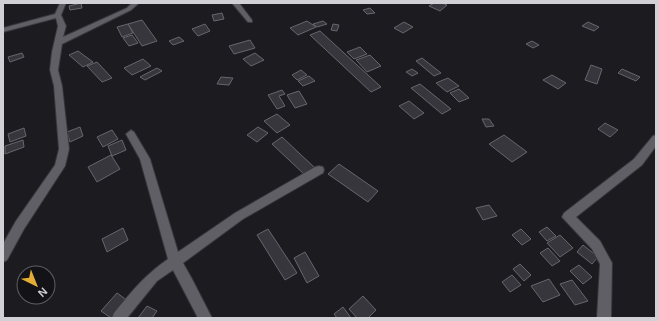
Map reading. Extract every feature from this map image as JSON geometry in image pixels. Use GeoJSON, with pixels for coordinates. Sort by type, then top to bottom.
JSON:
{"type":"FeatureCollection","features":[{"type":"Feature","properties":{"kind":"street"},"geometry":{"type":"LineString","coordinates":[[3,256],[20,225],[60,166],[64,149],[58,86],[54,70],[62,26],[58,15],[63,3]]}},
{"type":"Feature","properties":{"kind":"street"},"geometry":{"type":"LineString","coordinates":[[59,42],[130,9],[136,3]]}},
{"type":"Feature","properties":{"kind":"street"},"geometry":{"type":"LineString","coordinates":[[235,3],[250,22]]}},
{"type":"Feature","properties":{"kind":"street"},"geometry":{"type":"LineString","coordinates":[[3,30],[58,15]]}},
{"type":"Feature","properties":{"kind":"street"},"geometry":{"type":"LineString","coordinates":[[131,134],[145,159],[175,261],[188,283],[205,318]]}},
{"type":"Feature","properties":{"kind":"street"},"geometry":{"type":"LineString","coordinates":[[604,318],[606,263],[596,245],[568,217],[638,162],[656,139]]}},
{"type":"Feature","properties":{"kind":"street"},"geometry":{"type":"LineString","coordinates":[[119,318],[153,278],[175,261],[239,216],[319,170]]}},
{"type":"Feature","properties":{"kind":"building"},"geometry":{"type":"Polygon","coordinates":[[[81,3],[82,8],[70,10],[69,6],[81,3]]]}},
{"type":"Feature","properties":{"kind":"building"},"geometry":{"type":"Polygon","coordinates":[[[434,3],[442,3],[447,5],[440,11],[429,6],[434,3]]]}},
{"type":"Feature","properties":{"kind":"building"},"geometry":{"type":"Polygon","coordinates":[[[370,8],[375,13],[367,14],[363,10],[370,8]]]}},
{"type":"Feature","properties":{"kind":"building"},"geometry":{"type":"Polygon","coordinates":[[[222,13],[224,19],[214,21],[212,15],[222,13]]]}},
{"type":"Feature","properties":{"kind":"building"},"geometry":{"type":"Polygon","coordinates":[[[142,20],[157,41],[142,46],[128,24],[142,20]]]}},
{"type":"Feature","properties":{"kind":"building"},"geometry":{"type":"Polygon","coordinates":[[[307,21],[316,27],[298,35],[290,28],[307,21]]]}},
{"type":"Feature","properties":{"kind":"building"},"geometry":{"type":"Polygon","coordinates":[[[323,21],[327,24],[317,27],[313,24],[323,21]]]}},
{"type":"Feature","properties":{"kind":"building"},"geometry":{"type":"Polygon","coordinates":[[[404,22],[413,27],[403,33],[394,28],[404,22]]]}},
{"type":"Feature","properties":{"kind":"building"},"geometry":{"type":"Polygon","coordinates":[[[588,22],[599,27],[594,31],[582,26],[588,22]]]}},
{"type":"Feature","properties":{"kind":"building"},"geometry":{"type":"Polygon","coordinates":[[[128,24],[133,33],[122,37],[117,27],[128,24]]]}},
{"type":"Feature","properties":{"kind":"building"},"geometry":{"type":"Polygon","coordinates":[[[205,24],[210,31],[198,36],[192,29],[205,24]]]}},
{"type":"Feature","properties":{"kind":"building"},"geometry":{"type":"Polygon","coordinates":[[[333,24],[339,25],[337,31],[331,30],[333,24]]]}},
{"type":"Feature","properties":{"kind":"building"},"geometry":{"type":"Polygon","coordinates":[[[320,31],[381,87],[371,92],[310,35],[320,31]]]}},
{"type":"Feature","properties":{"kind":"building"},"geometry":{"type":"Polygon","coordinates":[[[132,35],[138,43],[129,46],[123,38],[132,35]]]}},
{"type":"Feature","properties":{"kind":"building"},"geometry":{"type":"Polygon","coordinates":[[[179,37],[184,41],[173,45],[169,41],[179,37]]]}},
{"type":"Feature","properties":{"kind":"building"},"geometry":{"type":"Polygon","coordinates":[[[250,40],[255,48],[234,54],[229,46],[250,40]]]}},
{"type":"Feature","properties":{"kind":"building"},"geometry":{"type":"Polygon","coordinates":[[[532,41],[539,45],[533,48],[526,44],[532,41]]]}},
{"type":"Feature","properties":{"kind":"building"},"geometry":{"type":"Polygon","coordinates":[[[360,47],[367,54],[354,59],[347,52],[360,47]]]}},
{"type":"Feature","properties":{"kind":"building"},"geometry":{"type":"Polygon","coordinates":[[[78,51],[93,62],[83,67],[69,55],[78,51]]]}},
{"type":"Feature","properties":{"kind":"building"},"geometry":{"type":"Polygon","coordinates":[[[22,53],[24,57],[10,62],[8,57],[22,53]]]}},
{"type":"Feature","properties":{"kind":"building"},"geometry":{"type":"Polygon","coordinates":[[[255,53],[264,60],[251,66],[243,59],[255,53]]]}},
{"type":"Feature","properties":{"kind":"building"},"geometry":{"type":"Polygon","coordinates":[[[370,55],[381,66],[367,72],[356,60],[370,55]]]}},
{"type":"Feature","properties":{"kind":"building"},"geometry":{"type":"Polygon","coordinates":[[[422,58],[441,73],[434,76],[416,61],[422,58]]]}},
{"type":"Feature","properties":{"kind":"building"},"geometry":{"type":"Polygon","coordinates":[[[143,59],[151,66],[132,75],[124,68],[143,59]]]}},
{"type":"Feature","properties":{"kind":"building"},"geometry":{"type":"Polygon","coordinates":[[[97,62],[112,78],[102,82],[87,66],[97,62]]]}},
{"type":"Feature","properties":{"kind":"building"},"geometry":{"type":"Polygon","coordinates":[[[591,65],[602,69],[597,84],[585,80],[591,65]]]}},
{"type":"Feature","properties":{"kind":"building"},"geometry":{"type":"Polygon","coordinates":[[[157,68],[162,71],[145,80],[140,77],[157,68]]]}},
{"type":"Feature","properties":{"kind":"building"},"geometry":{"type":"Polygon","coordinates":[[[412,69],[418,73],[412,76],[406,72],[412,69]]]}},
{"type":"Feature","properties":{"kind":"building"},"geometry":{"type":"Polygon","coordinates":[[[622,69],[640,77],[636,81],[618,73],[622,69]]]}},
{"type":"Feature","properties":{"kind":"building"},"geometry":{"type":"Polygon","coordinates":[[[301,70],[307,75],[297,80],[292,75],[301,70]]]}},
{"type":"Feature","properties":{"kind":"building"},"geometry":{"type":"Polygon","coordinates":[[[552,75],[566,83],[558,89],[543,80],[552,75]]]}},
{"type":"Feature","properties":{"kind":"building"},"geometry":{"type":"Polygon","coordinates":[[[309,76],[315,81],[303,86],[298,81],[309,76]]]}},
{"type":"Feature","properties":{"kind":"building"},"geometry":{"type":"Polygon","coordinates":[[[221,77],[233,78],[229,85],[217,84],[221,77]]]}},
{"type":"Feature","properties":{"kind":"building"},"geometry":{"type":"Polygon","coordinates":[[[448,78],[459,86],[447,92],[436,83],[448,78]]]}},
{"type":"Feature","properties":{"kind":"building"},"geometry":{"type":"Polygon","coordinates":[[[420,84],[451,109],[442,114],[411,88],[420,84]]]}},
{"type":"Feature","properties":{"kind":"building"},"geometry":{"type":"Polygon","coordinates":[[[459,89],[469,98],[459,102],[450,93],[459,89]]]}},
{"type":"Feature","properties":{"kind":"building"},"geometry":{"type":"Polygon","coordinates":[[[282,90],[285,94],[279,96],[285,106],[277,109],[268,95],[282,90]]]}},
{"type":"Feature","properties":{"kind":"building"},"geometry":{"type":"Polygon","coordinates":[[[299,91],[307,104],[295,108],[287,95],[299,91]]]}},
{"type":"Feature","properties":{"kind":"building"},"geometry":{"type":"Polygon","coordinates":[[[409,101],[424,113],[414,119],[399,106],[409,101]]]}},
{"type":"Feature","properties":{"kind":"building"},"geometry":{"type":"Polygon","coordinates":[[[277,114],[290,125],[277,133],[264,121],[277,114]]]}},
{"type":"Feature","properties":{"kind":"building"},"geometry":{"type":"Polygon","coordinates":[[[482,119],[489,119],[494,126],[486,127],[482,119]]]}},
{"type":"Feature","properties":{"kind":"building"},"geometry":{"type":"Polygon","coordinates":[[[605,123],[618,130],[610,137],[598,129],[605,123]]]}},
{"type":"Feature","properties":{"kind":"building"},"geometry":{"type":"Polygon","coordinates":[[[80,127],[83,136],[70,142],[67,132],[80,127]]]}},
{"type":"Feature","properties":{"kind":"building"},"geometry":{"type":"Polygon","coordinates":[[[258,127],[268,133],[257,142],[247,135],[258,127]]]}},
{"type":"Feature","properties":{"kind":"building"},"geometry":{"type":"Polygon","coordinates":[[[24,128],[26,136],[10,142],[8,134],[24,128]]]}},
{"type":"Feature","properties":{"kind":"building"},"geometry":{"type":"Polygon","coordinates":[[[112,130],[118,139],[103,147],[97,137],[112,130]]]}},
{"type":"Feature","properties":{"kind":"building"},"geometry":{"type":"Polygon","coordinates":[[[504,135],[527,152],[512,162],[489,144],[504,135]]]}},
{"type":"Feature","properties":{"kind":"building"},"geometry":{"type":"Polygon","coordinates":[[[282,137],[315,168],[305,175],[272,144],[282,137]]]}},
{"type":"Feature","properties":{"kind":"building"},"geometry":{"type":"Polygon","coordinates":[[[23,140],[24,147],[5,154],[5,146],[23,140]]]}},
{"type":"Feature","properties":{"kind":"building"},"geometry":{"type":"Polygon","coordinates":[[[122,140],[126,150],[112,156],[108,146],[122,140]]]}},
{"type":"Feature","properties":{"kind":"building"},"geometry":{"type":"Polygon","coordinates":[[[111,155],[120,169],[97,182],[88,167],[111,155]]]}},
{"type":"Feature","properties":{"kind":"building"},"geometry":{"type":"Polygon","coordinates":[[[339,164],[378,191],[368,202],[328,174],[339,164]]]}},
{"type":"Feature","properties":{"kind":"building"},"geometry":{"type":"Polygon","coordinates":[[[489,205],[497,216],[483,220],[476,208],[489,205]]]}},
{"type":"Feature","properties":{"kind":"building"},"geometry":{"type":"Polygon","coordinates":[[[547,227],[556,236],[547,241],[539,232],[547,227]]]}},
{"type":"Feature","properties":{"kind":"building"},"geometry":{"type":"Polygon","coordinates":[[[123,228],[128,240],[107,252],[102,239],[123,228]]]}},
{"type":"Feature","properties":{"kind":"building"},"geometry":{"type":"Polygon","coordinates":[[[268,229],[297,273],[285,280],[257,235],[268,229]]]}},
{"type":"Feature","properties":{"kind":"building"},"geometry":{"type":"Polygon","coordinates":[[[521,229],[531,239],[522,245],[512,235],[521,229]]]}},
{"type":"Feature","properties":{"kind":"building"},"geometry":{"type":"Polygon","coordinates":[[[560,235],[573,248],[560,257],[547,243],[560,235]]]}},
{"type":"Feature","properties":{"kind":"building"},"geometry":{"type":"Polygon","coordinates":[[[583,245],[598,257],[592,264],[577,252],[583,245]]]}},
{"type":"Feature","properties":{"kind":"building"},"geometry":{"type":"Polygon","coordinates":[[[548,248],[560,261],[552,266],[540,253],[548,248]]]}},
{"type":"Feature","properties":{"kind":"building"},"geometry":{"type":"Polygon","coordinates":[[[305,252],[319,276],[307,283],[294,258],[305,252]]]}},
{"type":"Feature","properties":{"kind":"building"},"geometry":{"type":"Polygon","coordinates":[[[520,264],[531,275],[524,281],[513,269],[520,264]]]}},
{"type":"Feature","properties":{"kind":"building"},"geometry":{"type":"Polygon","coordinates":[[[579,265],[592,277],[583,284],[570,271],[579,265]]]}},
{"type":"Feature","properties":{"kind":"building"},"geometry":{"type":"Polygon","coordinates":[[[512,275],[521,285],[510,292],[502,282],[512,275]]]}},
{"type":"Feature","properties":{"kind":"building"},"geometry":{"type":"Polygon","coordinates":[[[549,279],[560,295],[543,302],[531,286],[549,279]]]}},
{"type":"Feature","properties":{"kind":"building"},"geometry":{"type":"Polygon","coordinates":[[[572,280],[588,301],[575,305],[560,284],[572,280]]]}},
{"type":"Feature","properties":{"kind":"building"},"geometry":{"type":"Polygon","coordinates":[[[117,293],[128,301],[111,318],[101,311],[117,293]]]}},
{"type":"Feature","properties":{"kind":"building"},"geometry":{"type":"Polygon","coordinates":[[[363,296],[376,310],[368,318],[357,318],[349,309],[363,296]]]}},
{"type":"Feature","properties":{"kind":"building"},"geometry":{"type":"Polygon","coordinates":[[[147,306],[157,311],[152,318],[138,318],[147,306]]]}},
{"type":"Feature","properties":{"kind":"building"},"geometry":{"type":"Polygon","coordinates":[[[343,307],[351,318],[337,318],[334,314],[343,307]]]}}]}
